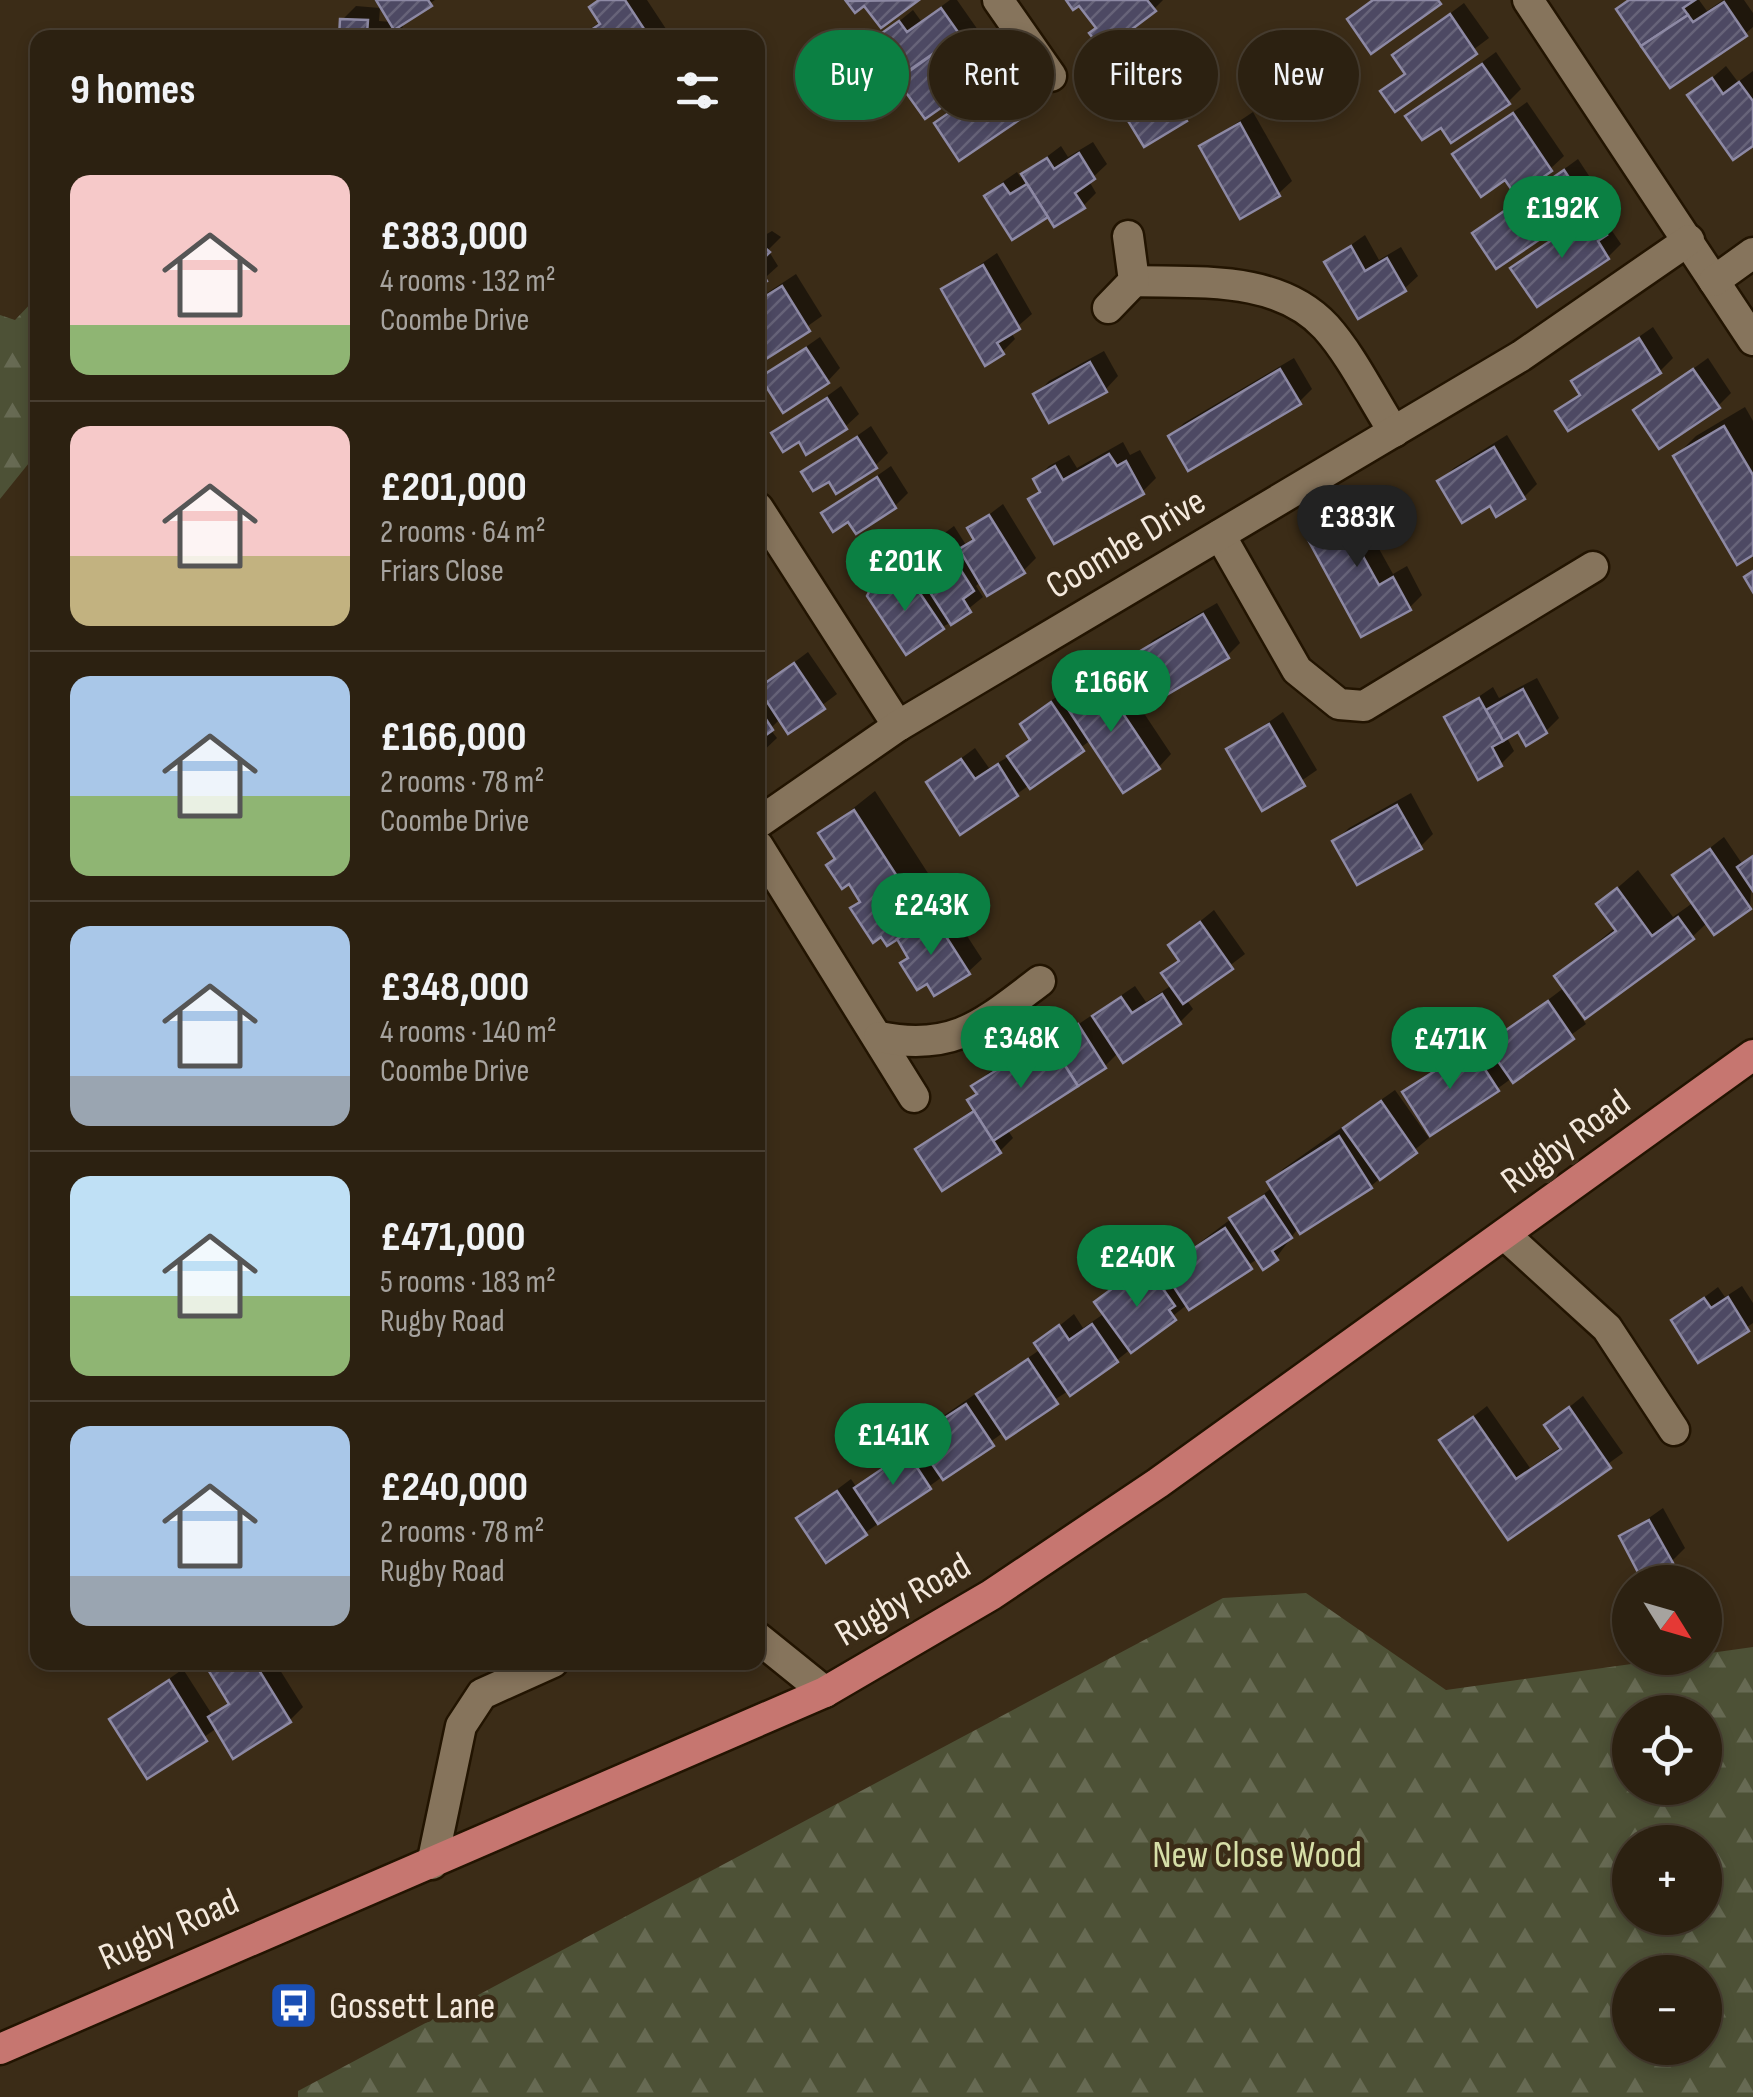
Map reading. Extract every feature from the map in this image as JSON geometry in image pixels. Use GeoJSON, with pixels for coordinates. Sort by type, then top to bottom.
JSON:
{"type":"FeatureCollection","features":[{"type":"Feature","properties":{"kind":"main road","name":"Rugby Road"},"geometry":{"type":"LineString","coordinates":[[0,2049],[216,1952],[432,1864],[825,1692],[991,1596],[1158,1484],[1753,1055]]}},
{"type":"Feature","properties":{"kind":"street"},"geometry":{"type":"LineString","coordinates":[[998,0],[1019,30]]}},
{"type":"Feature","properties":{"kind":"street"},"geometry":{"type":"LineString","coordinates":[[1528,0],[1753,340]]}},
{"type":"Feature","properties":{"kind":"street"},"geometry":{"type":"LineString","coordinates":[[1128,236],[1134,281]]}},
{"type":"Feature","properties":{"kind":"street","name":"Coombe Drive"},"geometry":{"type":"LineString","coordinates":[[765,817],[898,726],[1521,356],[1689,240]]}},
{"type":"Feature","properties":{"kind":"street"},"geometry":{"type":"LineString","coordinates":[[1714,281],[1753,253]]}},
{"type":"Feature","properties":{"kind":"street"},"geometry":{"type":"LineString","coordinates":[[1108,308],[1134,281],[1230,284],[1278,294],[1325,326],[1394,432]]}},
{"type":"Feature","properties":{"kind":"street"},"geometry":{"type":"LineString","coordinates":[[765,519],[898,726]]}},
{"type":"Feature","properties":{"kind":"street"},"geometry":{"type":"LineString","coordinates":[[1220,535],[1297,670],[1339,704],[1364,706],[1593,567]]}},
{"type":"Feature","properties":{"kind":"street"},"geometry":{"type":"LineString","coordinates":[[765,857],[914,1096]]}},
{"type":"Feature","properties":{"kind":"street"},"geometry":{"type":"LineString","coordinates":[[879,1037],[938,1044],[982,1026],[1040,981]]}},
{"type":"Feature","properties":{"kind":"street"},"geometry":{"type":"LineString","coordinates":[[1506,1236],[1608,1328],[1674,1430]]}},
{"type":"Feature","properties":{"kind":"street"},"geometry":{"type":"LineString","coordinates":[[765,1644],[825,1692]]}},
{"type":"Feature","properties":{"kind":"street"},"geometry":{"type":"LineString","coordinates":[[432,1864],[460,1726],[482,1694],[535,1670]]}},
{"type":"Feature","properties":{"kind":"green space"},"geometry":{"type":"Polygon","coordinates":[[[30,304],[30,462],[0,499],[0,315],[15,320],[30,304]]]}},
{"type":"Feature","properties":{"kind":"green space","name":"New Close Wood"},"geometry":{"type":"Polygon","coordinates":[[[1306,1593],[1446,1690],[1612,1667],[1612,1675],[1722,1675],[1722,1651],[1753,1647],[1753,2097],[298,2097],[298,2091],[1223,1598],[1306,1593]]]}},
{"type":"Feature","properties":{"kind":"building"},"geometry":{"type":"Polygon","coordinates":[[[376,0],[428,0],[432,6],[394,30],[376,0]]]}},
{"type":"Feature","properties":{"kind":"building"},"geometry":{"type":"Polygon","coordinates":[[[599,0],[625,0],[645,30],[591,30],[600,24],[589,7],[599,0]]]}},
{"type":"Feature","properties":{"kind":"building"},"geometry":{"type":"Polygon","coordinates":[[[919,0],[881,28],[864,6],[855,13],[846,1],[919,0]]]}},
{"type":"Feature","properties":{"kind":"building"},"geometry":{"type":"Polygon","coordinates":[[[1066,0],[1147,0],[1156,11],[1131,30],[1093,30],[1096,28],[1079,6],[1073,10],[1066,0]]]}},
{"type":"Feature","properties":{"kind":"building"},"geometry":{"type":"Polygon","coordinates":[[[1373,0],[1438,0],[1441,4],[1371,54],[1359,30],[1355,30],[1347,19],[1373,0]]]}},
{"type":"Feature","properties":{"kind":"building"},"geometry":{"type":"Polygon","coordinates":[[[1629,0],[1695,0],[1683,8],[1688,15],[1641,46],[1616,9],[1629,0]]]}},
{"type":"Feature","properties":{"kind":"building"},"geometry":{"type":"Polygon","coordinates":[[[1724,2],[1747,36],[1670,88],[1641,46],[1688,15],[1693,22],[1724,2]]]}},
{"type":"Feature","properties":{"kind":"building"},"geometry":{"type":"Polygon","coordinates":[[[941,8],[956,30],[929,30],[929,56],[909,70],[909,31],[941,8]]]}},
{"type":"Feature","properties":{"kind":"building"},"geometry":{"type":"Polygon","coordinates":[[[1450,14],[1477,54],[1395,112],[1380,91],[1405,74],[1392,55],[1450,14]]]}},
{"type":"Feature","properties":{"kind":"building"},"geometry":{"type":"Polygon","coordinates":[[[340,19],[368,20],[367,30],[339,30],[340,19]]]}},
{"type":"Feature","properties":{"kind":"building"},"geometry":{"type":"Polygon","coordinates":[[[899,21],[906,30],[886,30],[899,21]]]}},
{"type":"Feature","properties":{"kind":"building"},"geometry":{"type":"Polygon","coordinates":[[[929,57],[929,116],[925,119],[909,97],[909,71],[929,57]]]}},
{"type":"Feature","properties":{"kind":"building"},"geometry":{"type":"Polygon","coordinates":[[[1482,64],[1510,104],[1451,143],[1441,128],[1422,140],[1405,116],[1482,64]]]}},
{"type":"Feature","properties":{"kind":"building"},"geometry":{"type":"Polygon","coordinates":[[[1712,78],[1723,94],[1739,82],[1753,101],[1753,146],[1733,160],[1687,95],[1712,78]]]}},
{"type":"Feature","properties":{"kind":"building"},"geometry":{"type":"Polygon","coordinates":[[[1513,113],[1552,171],[1516,196],[1505,180],[1481,197],[1452,154],[1513,113]]]}},
{"type":"Feature","properties":{"kind":"building"},"geometry":{"type":"Polygon","coordinates":[[[938,120],[1019,120],[959,161],[934,123],[938,120]]]}},
{"type":"Feature","properties":{"kind":"building"},"geometry":{"type":"Polygon","coordinates":[[[1128,120],[1186,120],[1187,121],[1144,147],[1128,120]]]}},
{"type":"Feature","properties":{"kind":"building"},"geometry":{"type":"Polygon","coordinates":[[[1240,123],[1280,196],[1240,219],[1199,146],[1240,123]]]}},
{"type":"Feature","properties":{"kind":"building"},"geometry":{"type":"Polygon","coordinates":[[[1079,153],[1095,179],[1075,193],[1085,208],[1054,227],[1021,174],[1047,158],[1054,169],[1079,153]]]}},
{"type":"Feature","properties":{"kind":"building"},"geometry":{"type":"Polygon","coordinates":[[[1564,170],[1582,197],[1573,203],[1580,212],[1496,269],[1472,233],[1564,170]]]}},
{"type":"Feature","properties":{"kind":"building"},"geometry":{"type":"Polygon","coordinates":[[[1003,184],[1010,194],[1027,184],[1048,217],[1012,240],[984,196],[1003,184]]]}},
{"type":"Feature","properties":{"kind":"building"},"geometry":{"type":"Polygon","coordinates":[[[1592,213],[1607,235],[1598,241],[1609,259],[1537,307],[1510,268],[1592,213]]]}},
{"type":"Feature","properties":{"kind":"building"},"geometry":{"type":"Polygon","coordinates":[[[1351,246],[1365,271],[1387,258],[1406,291],[1358,319],[1324,262],[1351,246]]]}},
{"type":"Feature","properties":{"kind":"building"},"geometry":{"type":"Polygon","coordinates":[[[983,265],[1020,329],[997,343],[1004,354],[985,366],[941,289],[983,265]]]}},
{"type":"Feature","properties":{"kind":"building"},"geometry":{"type":"Polygon","coordinates":[[[782,286],[810,331],[765,360],[765,297],[782,286]]]}},
{"type":"Feature","properties":{"kind":"building"},"geometry":{"type":"Polygon","coordinates":[[[1639,338],[1661,373],[1568,431],[1555,411],[1580,395],[1571,381],[1639,338]]]}},
{"type":"Feature","properties":{"kind":"building"},"geometry":{"type":"Polygon","coordinates":[[[806,348],[829,383],[783,413],[765,385],[765,374],[806,348]]]}},
{"type":"Feature","properties":{"kind":"building"},"geometry":{"type":"Polygon","coordinates":[[[1090,362],[1107,392],[1049,423],[1033,394],[1090,362]]]}},
{"type":"Feature","properties":{"kind":"building"},"geometry":{"type":"Polygon","coordinates":[[[1280,369],[1301,404],[1188,471],[1168,436],[1280,369]]]}},
{"type":"Feature","properties":{"kind":"building"},"geometry":{"type":"Polygon","coordinates":[[[1693,369],[1720,408],[1659,449],[1633,410],[1693,369]]]}},
{"type":"Feature","properties":{"kind":"building"},"geometry":{"type":"Polygon","coordinates":[[[827,398],[847,429],[806,455],[799,442],[783,452],[771,433],[827,398]]]}},
{"type":"Feature","properties":{"kind":"building"},"geometry":{"type":"Polygon","coordinates":[[[1724,426],[1753,475],[1753,555],[1737,565],[1673,456],[1724,426]]]}},
{"type":"Feature","properties":{"kind":"building"},"geometry":{"type":"Polygon","coordinates":[[[857,437],[877,468],[836,494],[829,482],[813,491],[801,472],[857,437]]]}},
{"type":"Feature","properties":{"kind":"building"},"geometry":{"type":"Polygon","coordinates":[[[1494,447],[1525,499],[1496,517],[1490,506],[1462,523],[1437,481],[1494,447]]]}},
{"type":"Feature","properties":{"kind":"building"},"geometry":{"type":"Polygon","coordinates":[[[1109,454],[1117,466],[1126,461],[1144,494],[1054,544],[1028,499],[1040,492],[1033,479],[1055,466],[1063,480],[1109,454]]]}},
{"type":"Feature","properties":{"kind":"building"},"geometry":{"type":"Polygon","coordinates":[[[877,477],[896,508],[856,534],[848,522],[833,532],[821,513],[877,477]]]}},
{"type":"Feature","properties":{"kind":"building"},"geometry":{"type":"Polygon","coordinates":[[[1367,502],[1385,535],[1359,549],[1379,585],[1393,577],[1411,610],[1361,637],[1306,536],[1367,502]]]}},
{"type":"Feature","properties":{"kind":"building"},"geometry":{"type":"Polygon","coordinates":[[[989,515],[1025,573],[987,596],[959,549],[974,540],[967,528],[989,515]]]}},
{"type":"Feature","properties":{"kind":"building"},"geometry":{"type":"Polygon","coordinates":[[[940,537],[974,591],[963,599],[971,612],[951,625],[908,558],[940,537]]]}},
{"type":"Feature","properties":{"kind":"building"},"geometry":{"type":"Polygon","coordinates":[[[1753,571],[1753,592],[1744,577],[1753,571]]]}},
{"type":"Feature","properties":{"kind":"building"},"geometry":{"type":"Polygon","coordinates":[[[909,577],[944,629],[906,655],[867,596],[875,580],[890,590],[909,577]]]}},
{"type":"Feature","properties":{"kind":"building"},"geometry":{"type":"Polygon","coordinates":[[[1203,614],[1229,658],[1163,697],[1137,653],[1203,614]]]}},
{"type":"Feature","properties":{"kind":"building"},"geometry":{"type":"Polygon","coordinates":[[[794,663],[825,709],[788,734],[765,699],[765,683],[794,663]]]}},
{"type":"Feature","properties":{"kind":"building"},"geometry":{"type":"Polygon","coordinates":[[[1098,676],[1160,769],[1123,793],[1062,700],[1098,676]]]}},
{"type":"Feature","properties":{"kind":"building"},"geometry":{"type":"Polygon","coordinates":[[[1523,689],[1547,733],[1526,746],[1518,732],[1503,741],[1486,710],[1523,689]]]}},
{"type":"Feature","properties":{"kind":"building"},"geometry":{"type":"Polygon","coordinates":[[[1479,698],[1503,741],[1492,747],[1502,766],[1478,780],[1444,717],[1479,698]]]}},
{"type":"Feature","properties":{"kind":"building"},"geometry":{"type":"Polygon","coordinates":[[[1051,702],[1084,751],[1030,789],[1007,756],[1030,740],[1020,724],[1051,702]]]}},
{"type":"Feature","properties":{"kind":"building"},"geometry":{"type":"Polygon","coordinates":[[[765,718],[773,730],[765,736],[765,718]]]}},
{"type":"Feature","properties":{"kind":"building"},"geometry":{"type":"Polygon","coordinates":[[[1269,724],[1305,786],[1262,811],[1226,749],[1269,724]]]}},
{"type":"Feature","properties":{"kind":"building"},"geometry":{"type":"Polygon","coordinates":[[[961,759],[975,779],[998,764],[1018,796],[960,835],[926,782],[961,759]]]}},
{"type":"Feature","properties":{"kind":"building"},"geometry":{"type":"Polygon","coordinates":[[[1397,805],[1422,849],[1357,885],[1332,841],[1397,805]]]}},
{"type":"Feature","properties":{"kind":"building"},"geometry":{"type":"Polygon","coordinates":[[[854,810],[926,921],[887,946],[881,937],[873,943],[850,908],[860,902],[849,884],[842,889],[826,865],[835,859],[818,833],[854,810]]]}},
{"type":"Feature","properties":{"kind":"building"},"geometry":{"type":"Polygon","coordinates":[[[1710,849],[1751,909],[1714,935],[1672,875],[1710,849]]]}},
{"type":"Feature","properties":{"kind":"building"},"geometry":{"type":"Polygon","coordinates":[[[1753,856],[1753,891],[1737,867],[1753,856]]]}},
{"type":"Feature","properties":{"kind":"building"},"geometry":{"type":"Polygon","coordinates":[[[1617,888],[1652,936],[1678,917],[1694,939],[1585,1019],[1554,976],[1616,931],[1596,904],[1617,888]]]}},
{"type":"Feature","properties":{"kind":"building"},"geometry":{"type":"Polygon","coordinates":[[[933,916],[970,974],[934,996],[927,984],[917,990],[900,963],[908,958],[897,939],[933,916]]]}},
{"type":"Feature","properties":{"kind":"building"},"geometry":{"type":"Polygon","coordinates":[[[1200,922],[1233,969],[1183,1004],[1161,973],[1179,961],[1168,945],[1200,922]]]}},
{"type":"Feature","properties":{"kind":"building"},"geometry":{"type":"Polygon","coordinates":[[[1162,994],[1181,1024],[1123,1063],[1092,1016],[1121,997],[1132,1013],[1162,994]]]}},
{"type":"Feature","properties":{"kind":"building"},"geometry":{"type":"Polygon","coordinates":[[[1548,1001],[1574,1039],[1513,1083],[1486,1044],[1548,1001]]]}},
{"type":"Feature","properties":{"kind":"building"},"geometry":{"type":"Polygon","coordinates":[[[1078,1024],[1106,1068],[1078,1086],[1050,1042],[1078,1024]]]}},
{"type":"Feature","properties":{"kind":"building"},"geometry":{"type":"Polygon","coordinates":[[[1050,1042],[1078,1086],[993,1141],[967,1100],[977,1094],[971,1086],[1008,1063],[1012,1070],[1050,1042]]]}},
{"type":"Feature","properties":{"kind":"building"},"geometry":{"type":"Polygon","coordinates":[[[1471,1048],[1499,1091],[1430,1136],[1402,1092],[1471,1048]]]}},
{"type":"Feature","properties":{"kind":"building"},"geometry":{"type":"Polygon","coordinates":[[[1381,1101],[1417,1153],[1380,1180],[1343,1128],[1381,1101]]]}},
{"type":"Feature","properties":{"kind":"building"},"geometry":{"type":"Polygon","coordinates":[[[974,1111],[1001,1153],[942,1191],[915,1149],[974,1111]]]}},
{"type":"Feature","properties":{"kind":"building"},"geometry":{"type":"Polygon","coordinates":[[[1339,1136],[1372,1188],[1300,1234],[1267,1182],[1339,1136]]]}},
{"type":"Feature","properties":{"kind":"building"},"geometry":{"type":"Polygon","coordinates":[[[1264,1196],[1292,1238],[1272,1251],[1278,1260],[1263,1270],[1229,1218],[1264,1196]]]}},
{"type":"Feature","properties":{"kind":"building"},"geometry":{"type":"Polygon","coordinates":[[[1225,1228],[1252,1269],[1189,1310],[1162,1269],[1225,1228]]]}},
{"type":"Feature","properties":{"kind":"building"},"geometry":{"type":"Polygon","coordinates":[[[1139,1269],[1147,1281],[1154,1276],[1175,1306],[1169,1310],[1176,1320],[1131,1353],[1094,1302],[1139,1269]]]}},
{"type":"Feature","properties":{"kind":"building"},"geometry":{"type":"Polygon","coordinates":[[[1728,1297],[1749,1331],[1698,1363],[1671,1320],[1704,1298],[1711,1308],[1728,1297]]]}},
{"type":"Feature","properties":{"kind":"building"},"geometry":{"type":"Polygon","coordinates":[[[1092,1324],[1118,1362],[1070,1396],[1034,1343],[1059,1325],[1069,1340],[1092,1324]]]}},
{"type":"Feature","properties":{"kind":"building"},"geometry":{"type":"Polygon","coordinates":[[[1028,1359],[1058,1404],[1006,1439],[976,1394],[1028,1359]]]}},
{"type":"Feature","properties":{"kind":"building"},"geometry":{"type":"Polygon","coordinates":[[[966,1404],[994,1446],[943,1480],[914,1438],[966,1404]]]}},
{"type":"Feature","properties":{"kind":"building"},"geometry":{"type":"Polygon","coordinates":[[[1569,1407],[1611,1468],[1508,1540],[1439,1440],[1473,1417],[1516,1479],[1561,1449],[1544,1425],[1569,1407]]]}},
{"type":"Feature","properties":{"kind":"building"},"geometry":{"type":"Polygon","coordinates":[[[907,1452],[931,1489],[878,1524],[854,1488],[907,1452]]]}},
{"type":"Feature","properties":{"kind":"building"},"geometry":{"type":"Polygon","coordinates":[[[837,1491],[867,1535],[826,1563],[796,1518],[837,1491]]]}},
{"type":"Feature","properties":{"kind":"building"},"geometry":{"type":"Polygon","coordinates":[[[1649,1520],[1673,1563],[1634,1565],[1619,1536],[1649,1520]]]}},
{"type":"Feature","properties":{"kind":"building"},"geometry":{"type":"Polygon","coordinates":[[[208,1670],[259,1670],[291,1722],[233,1759],[208,1717],[229,1704],[208,1670]]]}},
{"type":"Feature","properties":{"kind":"building"},"geometry":{"type":"Polygon","coordinates":[[[169,1680],[207,1741],[147,1779],[109,1719],[169,1680]]]}},
{"type":"Feature","properties":{"kind":"place","name":"Gossett Lane"},"geometry":{"type":"Point","coordinates":[294,2006]}}]}
